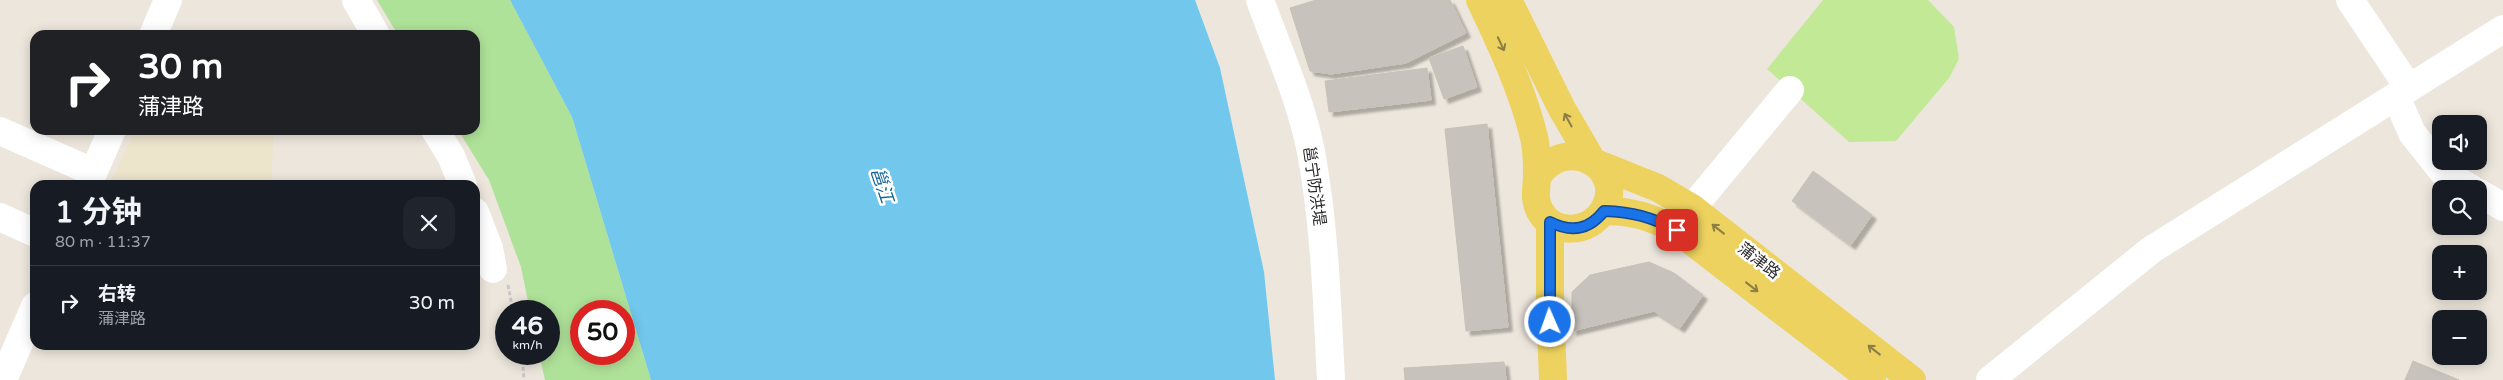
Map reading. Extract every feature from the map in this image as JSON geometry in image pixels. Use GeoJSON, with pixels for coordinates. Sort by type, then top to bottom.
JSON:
{"type":"FeatureCollection","features":[{"type":"Feature","properties":{"kind":"main road"},"geometry":{"type":"LineString","coordinates":[[1480,0],[1507,57],[1535,139],[1538,177],[1534,189],[1536,202],[1541,214],[1550,222],[1562,228],[1586,227],[1604,211],[1608,200],[1608,184],[1601,169],[1593,162],[1562,109],[1508,0]]}},
{"type":"Feature","properties":{"kind":"main road","name":"蒲津路"},"geometry":{"type":"LineString","coordinates":[[1538,177],[1548,164],[1562,156],[1573,155],[1658,188],[1692,208],[1912,380]]}},
{"type":"Feature","properties":{"kind":"main road","name":"蒲津路"},"geometry":{"type":"LineString","coordinates":[[1604,211],[1629,211],[1645,215],[1677,230],[1872,380]]}},
{"type":"Feature","properties":{"kind":"main road"},"geometry":{"type":"LineString","coordinates":[[1550,222],[1550,303],[1553,380]]}},
{"type":"Feature","properties":{"kind":"street"},"geometry":{"type":"LineString","coordinates":[[155,30],[168,0]]}},
{"type":"Feature","properties":{"kind":"street"},"geometry":{"type":"LineString","coordinates":[[356,0],[373,30]]}},
{"type":"Feature","properties":{"kind":"street","name":"邕宁防洪堤"},"geometry":{"type":"LineString","coordinates":[[1260,0],[1286,67],[1311,151],[1326,277],[1330,380]]}},
{"type":"Feature","properties":{"kind":"street"},"geometry":{"type":"LineString","coordinates":[[2350,0],[2403,92],[2412,133],[2438,166],[2457,180]]}},
{"type":"Feature","properties":{"kind":"street"},"geometry":{"type":"LineString","coordinates":[[1990,380],[2151,250],[2503,29]]}},
{"type":"Feature","properties":{"kind":"street"},"geometry":{"type":"LineString","coordinates":[[1692,208],[1790,90]]}},
{"type":"Feature","properties":{"kind":"street"},"geometry":{"type":"LineString","coordinates":[[0,130],[90,179],[110,135]]}},
{"type":"Feature","properties":{"kind":"street"},"geometry":{"type":"LineString","coordinates":[[438,135],[451,156],[461,180]]}},
{"type":"Feature","properties":{"kind":"street"},"geometry":{"type":"LineString","coordinates":[[2487,198],[2503,207]]}},
{"type":"Feature","properties":{"kind":"street"},"geometry":{"type":"LineString","coordinates":[[0,217],[30,231]]}},
{"type":"Feature","properties":{"kind":"street"},"geometry":{"type":"LineString","coordinates":[[480,225],[489,248],[493,269]]}},
{"type":"Feature","properties":{"kind":"street"},"geometry":{"type":"LineString","coordinates":[[3,380],[30,318]]}},
{"type":"Feature","properties":{"kind":"path"},"geometry":{"type":"LineString","coordinates":[[523,365],[524,380]]}},
{"type":"Feature","properties":{"kind":"shaded area"},"geometry":{"type":"Polygon","coordinates":[[[133,135],[274,135],[271,180],[112,180],[133,135]]]}},
{"type":"Feature","properties":{"kind":"green space"},"geometry":{"type":"Polygon","coordinates":[[[377,0],[510,0],[572,117],[627,300],[570,300],[570,365],[635,365],[635,327],[651,380],[545,380],[542,365],[560,365],[560,300],[528,300],[521,267],[489,180],[461,135],[480,135],[480,30],[395,30],[377,0]]]}},
{"type":"Feature","properties":{"kind":"green space"},"geometry":{"type":"Polygon","coordinates":[[[1823,0],[1928,0],[1954,27],[1959,59],[1949,78],[1896,141],[1849,142],[1767,69],[1823,0]]]}},
{"type":"Feature","properties":{"kind":"water","name":"邕江"},"geometry":{"type":"Polygon","coordinates":[[[510,0],[1195,0],[1220,68],[1264,272],[1275,380],[651,380],[635,327],[635,300],[627,300],[572,117],[510,0]]]}},
{"type":"Feature","properties":{"kind":"building"},"geometry":{"type":"Polygon","coordinates":[[[1316,0],[1450,0],[1466,33],[1406,63],[1331,74],[1310,71],[1290,8],[1316,0]]]}},
{"type":"Feature","properties":{"kind":"building"},"geometry":{"type":"Polygon","coordinates":[[[1463,46],[1477,87],[1444,99],[1429,58],[1463,46]]]}},
{"type":"Feature","properties":{"kind":"building"},"geometry":{"type":"Polygon","coordinates":[[[1427,68],[1431,100],[1329,112],[1325,81],[1427,68]]]}},
{"type":"Feature","properties":{"kind":"building"},"geometry":{"type":"Polygon","coordinates":[[[1487,124],[1508,327],[1466,331],[1445,129],[1487,124]]]}},
{"type":"Feature","properties":{"kind":"building"},"geometry":{"type":"Polygon","coordinates":[[[1813,171],[1872,215],[1851,245],[1792,201],[1813,171]]]}},
{"type":"Feature","properties":{"kind":"building"},"geometry":{"type":"Polygon","coordinates":[[[1649,262],[1674,273],[1703,295],[1680,328],[1654,311],[1572,331],[1572,292],[1590,275],[1649,262]]]}},
{"type":"Feature","properties":{"kind":"building"},"geometry":{"type":"Polygon","coordinates":[[[2413,361],[2459,380],[2405,380],[2413,361]]]}},
{"type":"Feature","properties":{"kind":"building"},"geometry":{"type":"Polygon","coordinates":[[[1504,362],[1506,380],[1405,380],[1404,368],[1504,362]]]}},
{"type":"Feature","properties":{"kind":"route"},"geometry":{"type":"LineString","coordinates":[[1550,322],[1550,222],[1562,228],[1574,229],[1586,227],[1604,211],[1629,211],[1645,215],[1677,230]]}}]}
